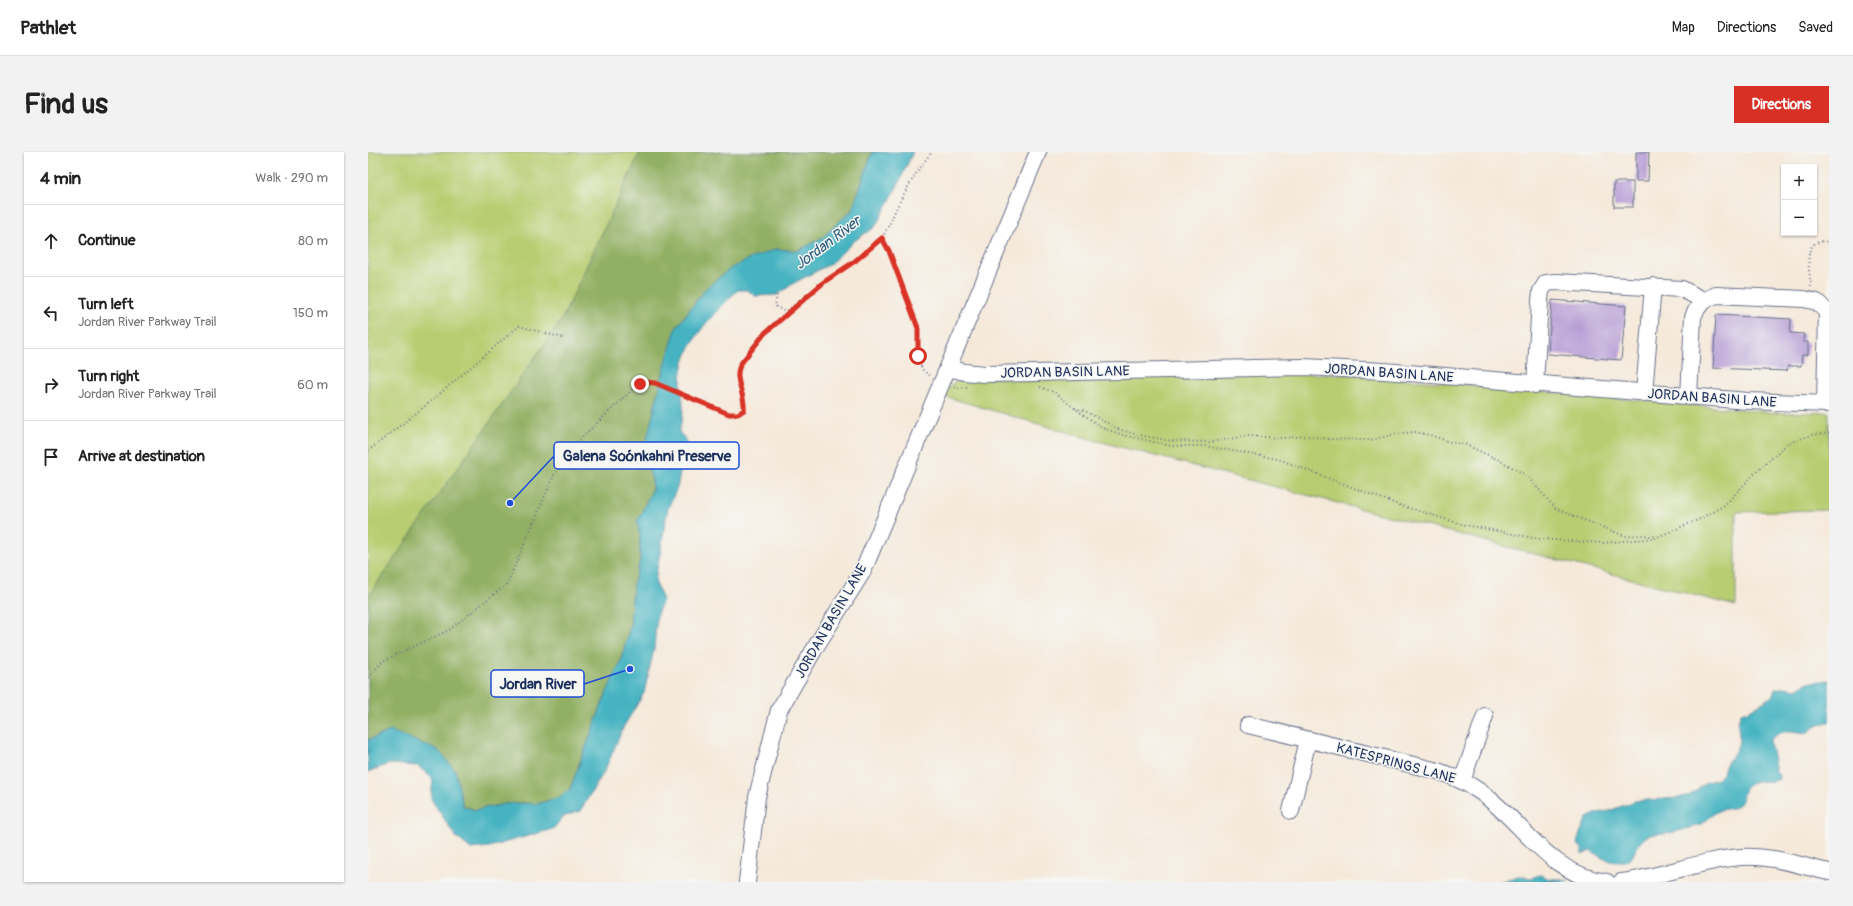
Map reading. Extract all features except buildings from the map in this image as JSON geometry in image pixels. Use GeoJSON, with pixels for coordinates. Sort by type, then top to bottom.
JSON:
{"type":"FeatureCollection","features":[{"type":"Feature","properties":{"kind":"street","name":"JORDAN BASIN LANE"},"geometry":{"type":"LineString","coordinates":[[747,882],[757,798],[779,710],[818,643],[863,571],[1038,152]]}},
{"type":"Feature","properties":{"kind":"street"},"geometry":{"type":"LineString","coordinates":[[1535,385],[1540,301],[1542,291],[1546,283],[1556,282],[1653,286],[1682,289],[1703,300]]}},
{"type":"Feature","properties":{"kind":"street"},"geometry":{"type":"LineString","coordinates":[[1644,393],[1653,286]]}},
{"type":"Feature","properties":{"kind":"street"},"geometry":{"type":"LineString","coordinates":[[1689,397],[1694,316],[1697,308],[1703,300],[1716,295],[1811,300],[1823,306],[1827,312],[1827,404]]}},
{"type":"Feature","properties":{"kind":"street","name":"JORDAN BASIN LANE"},"geometry":{"type":"LineString","coordinates":[[948,368],[964,372],[984,374],[1303,367],[1384,371],[1535,385],[1785,404],[1827,404]]}},
{"type":"Feature","properties":{"kind":"street"},"geometry":{"type":"LineString","coordinates":[[1462,781],[1485,716]]}},
{"type":"Feature","properties":{"kind":"street","name":"KATESPRINGS LANE"},"geometry":{"type":"LineString","coordinates":[[1248,725],[1438,771],[1462,781],[1488,798],[1555,862],[1581,876],[1607,882]]}},
{"type":"Feature","properties":{"kind":"street"},"geometry":{"type":"LineString","coordinates":[[1291,811],[1308,740]]}},
{"type":"Feature","properties":{"kind":"street"},"geometry":{"type":"LineString","coordinates":[[1621,882],[1663,878],[1713,861],[1743,857],[1776,860],[1829,872]]}},
{"type":"Feature","properties":{"kind":"path"},"geometry":{"type":"LineString","coordinates":[[368,678],[383,661],[449,630],[507,584],[555,473],[572,446],[635,387],[645,382],[655,383],[729,414],[734,415],[744,410],[744,400],[737,376],[739,366],[765,333],[787,313],[824,282],[855,261],[882,238],[900,202],[932,152]]}},
{"type":"Feature","properties":{"kind":"path"},"geometry":{"type":"LineString","coordinates":[[882,238],[889,251],[918,328],[918,356],[922,369],[932,378]]}},
{"type":"Feature","properties":{"kind":"path"},"geometry":{"type":"LineString","coordinates":[[1811,300],[1808,255],[1811,247],[1816,242],[1829,242]]}},
{"type":"Feature","properties":{"kind":"path"},"geometry":{"type":"LineString","coordinates":[[777,295],[775,306],[787,313]]}},
{"type":"Feature","properties":{"kind":"path"},"geometry":{"type":"LineString","coordinates":[[368,451],[429,403],[519,326],[563,338]]}},
{"type":"Feature","properties":{"kind":"path"},"geometry":{"type":"LineString","coordinates":[[1054,392],[1103,428],[1123,435],[1171,446],[1204,446],[1278,459],[1396,504],[1465,525],[1539,539],[1596,543],[1658,537],[1700,519],[1725,504],[1755,473],[1788,444],[1812,435],[1829,432]]}},
{"type":"Feature","properties":{"kind":"path"},"geometry":{"type":"LineString","coordinates":[[1074,408],[1085,411],[1118,429],[1138,435],[1172,440],[1210,442],[1247,436],[1283,438],[1309,436],[1328,439],[1371,440],[1395,434],[1415,432],[1430,435],[1450,442],[1464,444],[1499,460],[1526,475],[1556,509],[1625,536],[1643,535],[1658,537]]}},
{"type":"Feature","properties":{"kind":"green space"},"geometry":{"type":"Polygon","coordinates":[[[368,152],[890,152],[865,206],[744,268],[681,326],[639,590],[436,763],[368,755],[368,152]]]}},
{"type":"Feature","properties":{"kind":"green space"},"geometry":{"type":"Polygon","coordinates":[[[640,152],[874,152],[872,153],[852,210],[823,237],[798,251],[776,249],[706,288],[676,328],[643,455],[652,479],[652,490],[637,522],[640,535],[640,561],[633,585],[630,627],[620,663],[606,694],[570,789],[560,797],[536,804],[505,804],[475,810],[463,806],[460,794],[391,731],[368,740],[368,596],[562,319],[640,152]]]}},
{"type":"Feature","properties":{"kind":"green space"},"geometry":{"type":"Polygon","coordinates":[[[1273,373],[1357,375],[1781,413],[1829,412],[1829,510],[1736,512],[1736,606],[1090,439],[943,396],[952,385],[965,379],[1273,373]]]}},
{"type":"Feature","properties":{"kind":"water"},"geometry":{"type":"Polygon","coordinates":[[[913,152],[896,189],[875,227],[854,241],[830,264],[794,283],[777,295],[755,296],[747,290],[738,290],[700,331],[686,356],[682,369],[681,383],[683,411],[679,432],[687,441],[677,488],[668,508],[655,581],[663,600],[657,614],[654,649],[644,693],[624,726],[604,772],[580,811],[563,817],[553,829],[489,847],[471,849],[456,837],[431,799],[433,779],[418,766],[389,764],[368,772],[368,740],[391,731],[438,750],[455,770],[463,806],[475,810],[505,804],[537,804],[560,797],[570,789],[606,694],[620,663],[630,627],[633,585],[640,561],[640,535],[637,522],[652,490],[652,479],[643,455],[664,369],[676,328],[706,288],[731,268],[751,258],[777,249],[798,251],[823,237],[852,210],[872,153],[913,152]]]}},
{"type":"Feature","properties":{"kind":"water"},"geometry":{"type":"Polygon","coordinates":[[[1829,680],[1829,722],[1816,726],[1807,733],[1791,731],[1777,734],[1770,741],[1776,772],[1779,775],[1779,779],[1750,784],[1745,789],[1742,800],[1738,805],[1734,808],[1718,811],[1701,824],[1665,834],[1650,835],[1641,841],[1633,855],[1624,861],[1611,861],[1590,851],[1582,855],[1582,848],[1577,844],[1587,818],[1597,813],[1609,811],[1635,801],[1678,798],[1690,795],[1707,782],[1717,779],[1723,774],[1726,765],[1738,746],[1738,721],[1741,713],[1748,711],[1773,696],[1775,689],[1784,687],[1797,689],[1806,683],[1829,680]]]}},
{"type":"Feature","properties":{"kind":"water"},"geometry":{"type":"Polygon","coordinates":[[[1540,875],[1550,879],[1562,879],[1568,881],[1499,882],[1518,876],[1531,878],[1540,875]]]}},
{"type":"Feature","properties":{"kind":"place","name":"Galena Soónkahni Preserve"},"geometry":{"type":"Point","coordinates":[510,503]}},
{"type":"Feature","properties":{"kind":"place","name":"Jordan River"},"geometry":{"type":"Point","coordinates":[630,669]}},
{"type":"Feature","properties":{"kind":"route"},"geometry":{"type":"LineString","coordinates":[[640,384],[645,382],[655,383],[729,414],[738,414],[744,410],[744,400],[737,371],[739,366],[765,333],[824,282],[855,261],[882,238],[889,251],[918,328],[918,356]]}}]}
